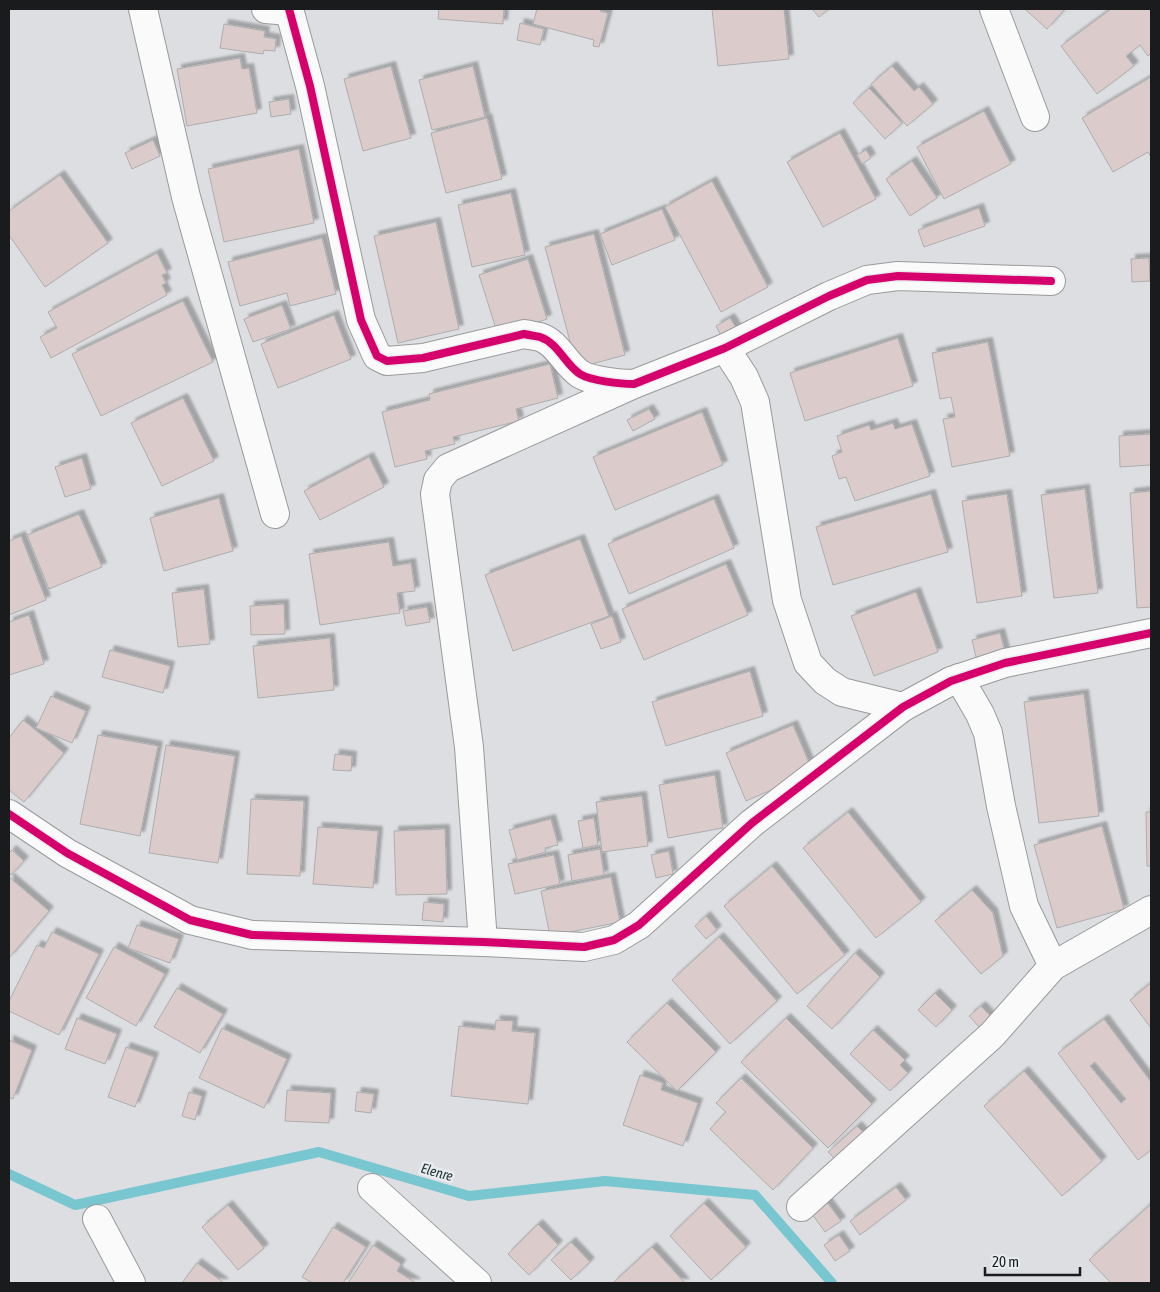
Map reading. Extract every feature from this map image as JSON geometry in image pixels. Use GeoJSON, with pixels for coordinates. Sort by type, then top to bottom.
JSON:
{"type":"FeatureCollection","features":[{"type":"Feature","properties":{"kind":"street"},"geometry":{"type":"LineString","coordinates":[[143,9],[186,197],[275,514]]}},
{"type":"Feature","properties":{"kind":"street"},"geometry":{"type":"LineString","coordinates":[[281,9],[310,86],[360,320],[377,356],[387,361],[423,358],[524,334],[541,337],[555,347],[568,363],[581,374],[618,384],[634,384]]}},
{"type":"Feature","properties":{"kind":"street"},"geometry":{"type":"LineString","coordinates":[[994,9],[1035,116]]}},
{"type":"Feature","properties":{"kind":"street"},"geometry":{"type":"LineString","coordinates":[[483,942],[469,746],[435,494],[438,480],[448,468],[634,384],[725,348],[829,296],[867,280],[898,276],[1051,280]]}},
{"type":"Feature","properties":{"kind":"street"},"geometry":{"type":"LineString","coordinates":[[725,348],[744,377],[755,402],[787,600],[808,663],[824,681],[842,692],[903,707]]}},
{"type":"Feature","properties":{"kind":"street"},"geometry":{"type":"LineString","coordinates":[[9,814],[67,853],[190,920],[252,935],[584,947],[614,940],[639,925],[752,823],[903,707],[951,681],[1005,663],[1151,633]]}},
{"type":"Feature","properties":{"kind":"street"},"geometry":{"type":"LineString","coordinates":[[959,678],[980,714],[988,733],[1001,806],[1024,906],[1053,966]]}},
{"type":"Feature","properties":{"kind":"street"},"geometry":{"type":"LineString","coordinates":[[800,1207],[992,1035],[1053,966],[1151,910]]}},
{"type":"Feature","properties":{"kind":"street"},"geometry":{"type":"LineString","coordinates":[[372,1188],[477,1283]]}},
{"type":"Feature","properties":{"kind":"street"},"geometry":{"type":"LineString","coordinates":[[97,1219],[131,1283]]}},
{"type":"Feature","properties":{"kind":"building"},"geometry":{"type":"Polygon","coordinates":[[[439,9],[504,9],[503,24],[438,19],[439,9]]]}},
{"type":"Feature","properties":{"kind":"building"},"geometry":{"type":"Polygon","coordinates":[[[537,9],[601,9],[600,11],[608,13],[599,47],[593,46],[594,40],[533,24],[537,9]]]}},
{"type":"Feature","properties":{"kind":"building"},"geometry":{"type":"Polygon","coordinates":[[[712,9],[784,9],[789,59],[718,66],[712,9]]]}},
{"type":"Feature","properties":{"kind":"building"},"geometry":{"type":"Polygon","coordinates":[[[812,9],[829,9],[819,17],[812,9]]]}},
{"type":"Feature","properties":{"kind":"building"},"geometry":{"type":"Polygon","coordinates":[[[1025,9],[1065,9],[1047,29],[1025,9]]]}},
{"type":"Feature","properties":{"kind":"building"},"geometry":{"type":"Polygon","coordinates":[[[1111,9],[1151,9],[1151,53],[1148,56],[1140,45],[1126,56],[1134,66],[1097,94],[1061,46],[1111,9]]]}},
{"type":"Feature","properties":{"kind":"building"},"geometry":{"type":"Polygon","coordinates":[[[520,23],[544,29],[540,45],[517,40],[520,23]]]}},
{"type":"Feature","properties":{"kind":"building"},"geometry":{"type":"Polygon","coordinates":[[[224,24],[265,31],[264,37],[276,39],[275,51],[264,50],[263,54],[220,48],[224,24]]]}},
{"type":"Feature","properties":{"kind":"building"},"geometry":{"type":"Polygon","coordinates":[[[240,58],[242,69],[249,68],[257,113],[187,126],[177,69],[240,58]]]}},
{"type":"Feature","properties":{"kind":"building"},"geometry":{"type":"Polygon","coordinates":[[[391,66],[411,138],[363,151],[344,79],[391,66]]]}},
{"type":"Feature","properties":{"kind":"building"},"geometry":{"type":"Polygon","coordinates":[[[473,66],[485,117],[432,130],[419,80],[473,66]]]}},
{"type":"Feature","properties":{"kind":"building"},"geometry":{"type":"Polygon","coordinates":[[[892,66],[914,91],[919,87],[933,104],[907,126],[871,84],[892,66]]]}},
{"type":"Feature","properties":{"kind":"building"},"geometry":{"type":"Polygon","coordinates":[[[1151,77],[1151,157],[1148,152],[1113,172],[1082,118],[1151,77]]]}},
{"type":"Feature","properties":{"kind":"building"},"geometry":{"type":"Polygon","coordinates":[[[869,88],[902,123],[885,139],[853,103],[869,88]]]}},
{"type":"Feature","properties":{"kind":"building"},"geometry":{"type":"Polygon","coordinates":[[[289,99],[291,114],[271,117],[269,102],[289,99]]]}},
{"type":"Feature","properties":{"kind":"building"},"geometry":{"type":"Polygon","coordinates":[[[984,111],[1011,164],[944,199],[917,147],[984,111]]]}},
{"type":"Feature","properties":{"kind":"building"},"geometry":{"type":"Polygon","coordinates":[[[487,118],[502,179],[446,193],[431,133],[487,118]]]}},
{"type":"Feature","properties":{"kind":"building"},"geometry":{"type":"Polygon","coordinates":[[[840,133],[876,199],[823,227],[787,162],[840,133]]]}},
{"type":"Feature","properties":{"kind":"building"},"geometry":{"type":"Polygon","coordinates":[[[153,140],[160,156],[132,169],[125,153],[153,140]]]}},
{"type":"Feature","properties":{"kind":"building"},"geometry":{"type":"Polygon","coordinates":[[[299,149],[314,223],[224,242],[208,169],[299,149]]]}},
{"type":"Feature","properties":{"kind":"building"},"geometry":{"type":"Polygon","coordinates":[[[866,150],[871,158],[862,164],[857,155],[866,150]]]}},
{"type":"Feature","properties":{"kind":"building"},"geometry":{"type":"Polygon","coordinates":[[[912,161],[937,198],[910,216],[886,179],[912,161]]]}},
{"type":"Feature","properties":{"kind":"building"},"geometry":{"type":"Polygon","coordinates":[[[60,175],[108,243],[45,287],[9,235],[9,211],[60,175]]]}},
{"type":"Feature","properties":{"kind":"building"},"geometry":{"type":"Polygon","coordinates":[[[712,181],[768,287],[721,312],[665,207],[712,181]]]}},
{"type":"Feature","properties":{"kind":"building"},"geometry":{"type":"Polygon","coordinates":[[[511,193],[525,255],[472,267],[458,205],[511,193]]]}},
{"type":"Feature","properties":{"kind":"building"},"geometry":{"type":"Polygon","coordinates":[[[979,208],[985,226],[924,247],[918,230],[979,208]]]}},
{"type":"Feature","properties":{"kind":"building"},"geometry":{"type":"Polygon","coordinates":[[[662,209],[675,240],[612,265],[600,234],[662,209]]]}},
{"type":"Feature","properties":{"kind":"building"},"geometry":{"type":"Polygon","coordinates":[[[436,222],[459,329],[398,343],[374,236],[436,222]]]}},
{"type":"Feature","properties":{"kind":"building"},"geometry":{"type":"Polygon","coordinates":[[[594,234],[625,355],[577,368],[545,247],[594,234]]]}},
{"type":"Feature","properties":{"kind":"building"},"geometry":{"type":"Polygon","coordinates":[[[322,238],[336,294],[290,306],[287,293],[240,306],[228,262],[322,238]]]}},
{"type":"Feature","properties":{"kind":"building"},"geometry":{"type":"Polygon","coordinates":[[[157,253],[167,273],[162,275],[166,283],[162,285],[167,295],[51,358],[40,337],[57,328],[48,312],[157,253]]]}},
{"type":"Feature","properties":{"kind":"building"},"geometry":{"type":"Polygon","coordinates":[[[1149,258],[1150,281],[1132,282],[1131,259],[1149,258]]]}},
{"type":"Feature","properties":{"kind":"building"},"geometry":{"type":"Polygon","coordinates":[[[528,259],[547,319],[498,335],[479,275],[528,259]]]}},
{"type":"Feature","properties":{"kind":"building"},"geometry":{"type":"Polygon","coordinates":[[[183,301],[213,362],[101,416],[72,354],[183,301]]]}},
{"type":"Feature","properties":{"kind":"building"},"geometry":{"type":"Polygon","coordinates":[[[282,305],[291,329],[253,342],[244,319],[282,305]]]}},
{"type":"Feature","properties":{"kind":"building"},"geometry":{"type":"Polygon","coordinates":[[[334,315],[351,359],[278,388],[261,344],[334,315]]]}},
{"type":"Feature","properties":{"kind":"building"},"geometry":{"type":"Polygon","coordinates":[[[730,318],[740,334],[725,343],[716,326],[730,318]]]}},
{"type":"Feature","properties":{"kind":"building"},"geometry":{"type":"Polygon","coordinates":[[[898,338],[913,386],[805,421],[790,373],[898,338]]]}},
{"type":"Feature","properties":{"kind":"building"},"geometry":{"type":"Polygon","coordinates":[[[988,342],[1010,456],[952,467],[943,419],[955,417],[951,397],[940,399],[932,353],[988,342]]]}},
{"type":"Feature","properties":{"kind":"building"},"geometry":{"type":"Polygon","coordinates":[[[550,364],[558,398],[516,409],[519,421],[453,437],[455,444],[425,451],[427,459],[395,467],[382,412],[430,400],[429,394],[550,364]]]}},
{"type":"Feature","properties":{"kind":"building"},"geometry":{"type":"Polygon","coordinates":[[[183,398],[214,461],[162,486],[131,423],[183,398]]]}},
{"type":"Feature","properties":{"kind":"building"},"geometry":{"type":"Polygon","coordinates":[[[649,409],[655,419],[633,431],[627,420],[649,409]]]}},
{"type":"Feature","properties":{"kind":"building"},"geometry":{"type":"Polygon","coordinates":[[[702,412],[723,465],[615,510],[593,457],[702,412]]]}},
{"type":"Feature","properties":{"kind":"building"},"geometry":{"type":"Polygon","coordinates":[[[893,423],[895,429],[912,424],[930,476],[855,501],[846,477],[839,479],[832,456],[842,452],[837,436],[869,425],[871,430],[893,423]]]}},
{"type":"Feature","properties":{"kind":"building"},"geometry":{"type":"Polygon","coordinates":[[[1151,434],[1151,465],[1120,467],[1119,436],[1151,434]]]}},
{"type":"Feature","properties":{"kind":"building"},"geometry":{"type":"Polygon","coordinates":[[[369,457],[384,487],[320,520],[304,491],[369,457]]]}},
{"type":"Feature","properties":{"kind":"building"},"geometry":{"type":"Polygon","coordinates":[[[82,458],[91,489],[65,497],[55,467],[82,458]]]}},
{"type":"Feature","properties":{"kind":"building"},"geometry":{"type":"Polygon","coordinates":[[[1085,489],[1098,593],[1054,598],[1041,495],[1085,489]]]}},
{"type":"Feature","properties":{"kind":"building"},"geometry":{"type":"Polygon","coordinates":[[[1151,491],[1151,607],[1137,608],[1130,493],[1151,491]]]}},
{"type":"Feature","properties":{"kind":"building"},"geometry":{"type":"Polygon","coordinates":[[[931,494],[948,552],[833,585],[816,527],[931,494]]]}},
{"type":"Feature","properties":{"kind":"building"},"geometry":{"type":"Polygon","coordinates":[[[1007,494],[1022,596],[977,603],[962,501],[1007,494]]]}},
{"type":"Feature","properties":{"kind":"building"},"geometry":{"type":"Polygon","coordinates":[[[219,498],[233,551],[164,571],[150,518],[219,498]]]}},
{"type":"Feature","properties":{"kind":"building"},"geometry":{"type":"Polygon","coordinates":[[[714,499],[734,548],[629,594],[608,544],[714,499]]]}},
{"type":"Feature","properties":{"kind":"building"},"geometry":{"type":"Polygon","coordinates":[[[79,514],[102,567],[49,589],[27,535],[79,514]]]}},
{"type":"Feature","properties":{"kind":"building"},"geometry":{"type":"Polygon","coordinates":[[[21,536],[46,600],[9,615],[9,541],[21,536]]]}},
{"type":"Feature","properties":{"kind":"building"},"geometry":{"type":"Polygon","coordinates":[[[580,539],[609,616],[513,651],[485,575],[580,539]]]}},
{"type":"Feature","properties":{"kind":"building"},"geometry":{"type":"Polygon","coordinates":[[[389,542],[393,566],[411,563],[415,591],[397,593],[400,613],[320,625],[309,554],[389,542]]]}},
{"type":"Feature","properties":{"kind":"building"},"geometry":{"type":"Polygon","coordinates":[[[726,564],[748,615],[644,660],[622,609],[726,564]]]}},
{"type":"Feature","properties":{"kind":"building"},"geometry":{"type":"Polygon","coordinates":[[[204,589],[210,644],[178,647],[172,593],[204,589]]]}},
{"type":"Feature","properties":{"kind":"building"},"geometry":{"type":"Polygon","coordinates":[[[916,592],[938,652],[874,676],[851,616],[916,592]]]}},
{"type":"Feature","properties":{"kind":"building"},"geometry":{"type":"Polygon","coordinates":[[[284,604],[285,634],[251,635],[250,606],[284,604]]]}},
{"type":"Feature","properties":{"kind":"building"},"geometry":{"type":"Polygon","coordinates":[[[427,607],[430,622],[406,626],[403,611],[427,607]]]}},
{"type":"Feature","properties":{"kind":"building"},"geometry":{"type":"Polygon","coordinates":[[[29,615],[44,664],[9,675],[9,622],[29,615]]]}},
{"type":"Feature","properties":{"kind":"building"},"geometry":{"type":"Polygon","coordinates":[[[612,616],[621,642],[601,649],[591,624],[612,616]]]}},
{"type":"Feature","properties":{"kind":"building"},"geometry":{"type":"Polygon","coordinates":[[[1000,633],[1007,659],[978,666],[972,640],[1000,633]]]}},
{"type":"Feature","properties":{"kind":"building"},"geometry":{"type":"Polygon","coordinates":[[[330,638],[334,690],[258,698],[253,646],[330,638]]]}},
{"type":"Feature","properties":{"kind":"building"},"geometry":{"type":"Polygon","coordinates":[[[110,650],[170,666],[163,693],[102,677],[110,650]]]}},
{"type":"Feature","properties":{"kind":"building"},"geometry":{"type":"Polygon","coordinates":[[[750,671],[763,716],[666,746],[652,702],[750,671]]]}},
{"type":"Feature","properties":{"kind":"building"},"geometry":{"type":"Polygon","coordinates":[[[1084,694],[1099,816],[1039,823],[1024,702],[1084,694]]]}},
{"type":"Feature","properties":{"kind":"building"},"geometry":{"type":"Polygon","coordinates":[[[51,696],[86,711],[72,743],[36,728],[51,696]]]}},
{"type":"Feature","properties":{"kind":"building"},"geometry":{"type":"Polygon","coordinates":[[[23,720],[64,753],[24,802],[9,790],[9,738],[23,720]]]}},
{"type":"Feature","properties":{"kind":"building"},"geometry":{"type":"Polygon","coordinates":[[[793,725],[813,772],[746,801],[726,753],[793,725]]]}},
{"type":"Feature","properties":{"kind":"building"},"geometry":{"type":"Polygon","coordinates":[[[98,735],[158,746],[140,836],[80,824],[98,735]]]}},
{"type":"Feature","properties":{"kind":"building"},"geometry":{"type":"Polygon","coordinates":[[[166,745],[235,756],[218,863],[149,853],[166,745]]]}},
{"type":"Feature","properties":{"kind":"building"},"geometry":{"type":"Polygon","coordinates":[[[335,754],[352,756],[351,771],[333,770],[335,754]]]}},
{"type":"Feature","properties":{"kind":"building"},"geometry":{"type":"Polygon","coordinates":[[[715,775],[723,828],[668,838],[659,785],[715,775]]]}},
{"type":"Feature","properties":{"kind":"building"},"geometry":{"type":"Polygon","coordinates":[[[642,796],[648,846],[602,852],[596,802],[642,796]]]}},
{"type":"Feature","properties":{"kind":"building"},"geometry":{"type":"Polygon","coordinates":[[[251,799],[304,801],[300,876],[247,874],[251,799]]]}},
{"type":"Feature","properties":{"kind":"building"},"geometry":{"type":"Polygon","coordinates":[[[848,812],[921,902],[876,938],[803,848],[848,812]]]}},
{"type":"Feature","properties":{"kind":"building"},"geometry":{"type":"Polygon","coordinates":[[[1146,812],[1151,812],[1151,866],[1147,866],[1146,812]]]}},
{"type":"Feature","properties":{"kind":"building"},"geometry":{"type":"Polygon","coordinates":[[[594,818],[598,845],[583,848],[578,821],[594,818]]]}},
{"type":"Feature","properties":{"kind":"building"},"geometry":{"type":"Polygon","coordinates":[[[551,819],[558,845],[545,848],[546,852],[517,860],[509,830],[551,819]]]}},
{"type":"Feature","properties":{"kind":"building"},"geometry":{"type":"Polygon","coordinates":[[[1102,826],[1124,909],[1057,928],[1034,845],[1102,826]]]}},
{"type":"Feature","properties":{"kind":"building"},"geometry":{"type":"Polygon","coordinates":[[[318,827],[378,831],[373,888],[313,884],[318,827]]]}},
{"type":"Feature","properties":{"kind":"building"},"geometry":{"type":"Polygon","coordinates":[[[445,829],[447,894],[396,895],[394,831],[445,829]]]}},
{"type":"Feature","properties":{"kind":"building"},"geometry":{"type":"Polygon","coordinates":[[[600,849],[604,875],[572,881],[568,855],[600,849]]]}},
{"type":"Feature","properties":{"kind":"building"},"geometry":{"type":"Polygon","coordinates":[[[12,850],[24,861],[11,875],[9,873],[9,853],[12,850]]]}},
{"type":"Feature","properties":{"kind":"building"},"geometry":{"type":"Polygon","coordinates":[[[669,851],[673,874],[656,878],[651,855],[669,851]]]}},
{"type":"Feature","properties":{"kind":"building"},"geometry":{"type":"Polygon","coordinates":[[[554,855],[560,884],[515,894],[508,864],[554,855]]]}},
{"type":"Feature","properties":{"kind":"building"},"geometry":{"type":"Polygon","coordinates":[[[772,866],[845,955],[797,994],[724,906],[772,866]]]}},
{"type":"Feature","properties":{"kind":"building"},"geometry":{"type":"Polygon","coordinates":[[[9,877],[49,911],[9,958],[9,877]]]}},
{"type":"Feature","properties":{"kind":"building"},"geometry":{"type":"Polygon","coordinates":[[[611,877],[620,922],[550,936],[541,891],[611,877]]]}},
{"type":"Feature","properties":{"kind":"building"},"geometry":{"type":"Polygon","coordinates":[[[972,890],[993,913],[1003,956],[981,974],[935,921],[972,890]]]}},
{"type":"Feature","properties":{"kind":"building"},"geometry":{"type":"Polygon","coordinates":[[[424,902],[444,904],[443,922],[422,920],[424,902]]]}},
{"type":"Feature","properties":{"kind":"building"},"geometry":{"type":"Polygon","coordinates":[[[706,916],[717,930],[706,939],[695,926],[706,916]]]}},
{"type":"Feature","properties":{"kind":"building"},"geometry":{"type":"Polygon","coordinates":[[[137,925],[179,939],[170,963],[128,948],[137,925]]]}},
{"type":"Feature","properties":{"kind":"building"},"geometry":{"type":"Polygon","coordinates":[[[52,932],[99,954],[59,1035],[9,1011],[9,1001],[37,945],[44,948],[52,932]]]}},
{"type":"Feature","properties":{"kind":"building"},"geometry":{"type":"Polygon","coordinates":[[[719,937],[777,1001],[730,1044],[672,980],[719,937]]]}},
{"type":"Feature","properties":{"kind":"building"},"geometry":{"type":"Polygon","coordinates":[[[114,947],[165,974],[136,1026],[86,998],[114,947]]]}},
{"type":"Feature","properties":{"kind":"building"},"geometry":{"type":"Polygon","coordinates":[[[855,953],[880,977],[832,1029],[807,1006],[855,953]]]}},
{"type":"Feature","properties":{"kind":"building"},"geometry":{"type":"Polygon","coordinates":[[[1151,983],[1151,1028],[1130,1000],[1151,983]]]}},
{"type":"Feature","properties":{"kind":"building"},"geometry":{"type":"Polygon","coordinates":[[[177,988],[223,1014],[200,1053],[154,1027],[177,988]]]}},
{"type":"Feature","properties":{"kind":"building"},"geometry":{"type":"Polygon","coordinates":[[[935,993],[952,1010],[936,1027],[918,1010],[935,993]]]}},
{"type":"Feature","properties":{"kind":"building"},"geometry":{"type":"Polygon","coordinates":[[[667,1003],[716,1052],[677,1091],[627,1042],[667,1003]]]}},
{"type":"Feature","properties":{"kind":"building"},"geometry":{"type":"Polygon","coordinates":[[[981,1006],[993,1019],[981,1029],[969,1016],[981,1006]]]}},
{"type":"Feature","properties":{"kind":"building"},"geometry":{"type":"Polygon","coordinates":[[[77,1018],[117,1034],[105,1064],[65,1049],[77,1018]]]}},
{"type":"Feature","properties":{"kind":"building"},"geometry":{"type":"Polygon","coordinates":[[[786,1018],[872,1104],[828,1148],[741,1062],[786,1018]]]}},
{"type":"Feature","properties":{"kind":"building"},"geometry":{"type":"Polygon","coordinates":[[[1104,1019],[1151,1082],[1151,1150],[1138,1160],[1058,1053],[1104,1019]],[[1095,1062],[1090,1066],[1121,1103],[1126,1099],[1095,1062]]]}},
{"type":"Feature","properties":{"kind":"building"},"geometry":{"type":"Polygon","coordinates":[[[496,1020],[513,1021],[512,1031],[535,1033],[528,1104],[451,1096],[459,1026],[495,1030],[496,1020]]]}},
{"type":"Feature","properties":{"kind":"building"},"geometry":{"type":"Polygon","coordinates":[[[222,1028],[287,1059],[264,1108],[199,1078],[222,1028]]]}},
{"type":"Feature","properties":{"kind":"building"},"geometry":{"type":"Polygon","coordinates":[[[873,1030],[905,1060],[900,1065],[908,1073],[890,1091],[850,1054],[873,1030]]]}},
{"type":"Feature","properties":{"kind":"building"},"geometry":{"type":"Polygon","coordinates":[[[9,1040],[32,1050],[13,1099],[9,1097],[9,1040]]]}},
{"type":"Feature","properties":{"kind":"building"},"geometry":{"type":"Polygon","coordinates":[[[126,1047],[154,1057],[135,1107],[108,1097],[126,1047]]]}},
{"type":"Feature","properties":{"kind":"building"},"geometry":{"type":"Polygon","coordinates":[[[1024,1071],[1102,1161],[1062,1196],[984,1106],[1024,1071]]]}},
{"type":"Feature","properties":{"kind":"building"},"geometry":{"type":"Polygon","coordinates":[[[640,1075],[663,1083],[661,1090],[698,1103],[683,1146],[623,1125],[640,1075]]]}},
{"type":"Feature","properties":{"kind":"building"},"geometry":{"type":"Polygon","coordinates":[[[741,1078],[813,1148],[773,1190],[710,1129],[726,1112],[716,1103],[741,1078]]]}},
{"type":"Feature","properties":{"kind":"building"},"geometry":{"type":"Polygon","coordinates":[[[287,1090],[331,1093],[329,1123],[285,1121],[287,1090]]]}},
{"type":"Feature","properties":{"kind":"building"},"geometry":{"type":"Polygon","coordinates":[[[189,1092],[202,1096],[195,1120],[182,1116],[189,1092]]]}},
{"type":"Feature","properties":{"kind":"building"},"geometry":{"type":"Polygon","coordinates":[[[357,1092],[374,1094],[371,1113],[355,1111],[357,1092]]]}},
{"type":"Feature","properties":{"kind":"building"},"geometry":{"type":"Polygon","coordinates":[[[857,1126],[869,1138],[840,1164],[828,1152],[857,1126]]]}},
{"type":"Feature","properties":{"kind":"building"},"geometry":{"type":"Polygon","coordinates":[[[896,1187],[906,1200],[860,1235],[850,1221],[896,1187]]]}},
{"type":"Feature","properties":{"kind":"building"},"geometry":{"type":"Polygon","coordinates":[[[827,1202],[841,1221],[825,1232],[812,1214],[827,1202]]]}},
{"type":"Feature","properties":{"kind":"building"},"geometry":{"type":"Polygon","coordinates":[[[704,1203],[746,1247],[711,1280],[670,1236],[704,1203]]]}},
{"type":"Feature","properties":{"kind":"building"},"geometry":{"type":"Polygon","coordinates":[[[1151,1204],[1151,1283],[1111,1283],[1089,1260],[1151,1204]]]}},
{"type":"Feature","properties":{"kind":"building"},"geometry":{"type":"Polygon","coordinates":[[[228,1205],[264,1248],[238,1270],[202,1227],[228,1205]]]}},
{"type":"Feature","properties":{"kind":"building"},"geometry":{"type":"Polygon","coordinates":[[[538,1224],[558,1245],[529,1275],[508,1254],[538,1224]]]}},
{"type":"Feature","properties":{"kind":"building"},"geometry":{"type":"Polygon","coordinates":[[[333,1227],[366,1247],[343,1283],[313,1283],[302,1277],[333,1227]]]}},
{"type":"Feature","properties":{"kind":"building"},"geometry":{"type":"Polygon","coordinates":[[[839,1235],[850,1251],[835,1261],[824,1245],[839,1235]]]}},
{"type":"Feature","properties":{"kind":"building"},"geometry":{"type":"Polygon","coordinates":[[[571,1242],[590,1262],[571,1280],[551,1260],[571,1242]]]}},
{"type":"Feature","properties":{"kind":"building"},"geometry":{"type":"Polygon","coordinates":[[[373,1245],[401,1264],[397,1271],[416,1283],[348,1283],[373,1245]]]}},
{"type":"Feature","properties":{"kind":"building"},"geometry":{"type":"Polygon","coordinates":[[[652,1247],[685,1283],[613,1283],[652,1247]]]}},
{"type":"Feature","properties":{"kind":"building"},"geometry":{"type":"Polygon","coordinates":[[[197,1263],[224,1283],[182,1283],[197,1263]]]}},
{"type":"Feature","properties":{"kind":"waterway","name":"Elenre"},"geometry":{"type":"LineString","coordinates":[[9,1174],[75,1205],[319,1152],[469,1196],[605,1181],[755,1195],[832,1283]]}},
{"type":"Feature","properties":{"kind":"cycle path"},"geometry":{"type":"LineString","coordinates":[[289,9],[310,86],[361,320],[377,356],[387,361],[423,358],[524,334],[540,337],[552,344],[580,374],[591,379],[606,382],[634,384],[725,348],[829,296],[867,280],[898,276],[1051,281]]}},
{"type":"Feature","properties":{"kind":"cycle path"},"geometry":{"type":"LineString","coordinates":[[9,814],[67,853],[190,920],[252,935],[584,947],[614,940],[639,925],[752,823],[903,707],[951,681],[1005,663],[1151,633]]}}]}
